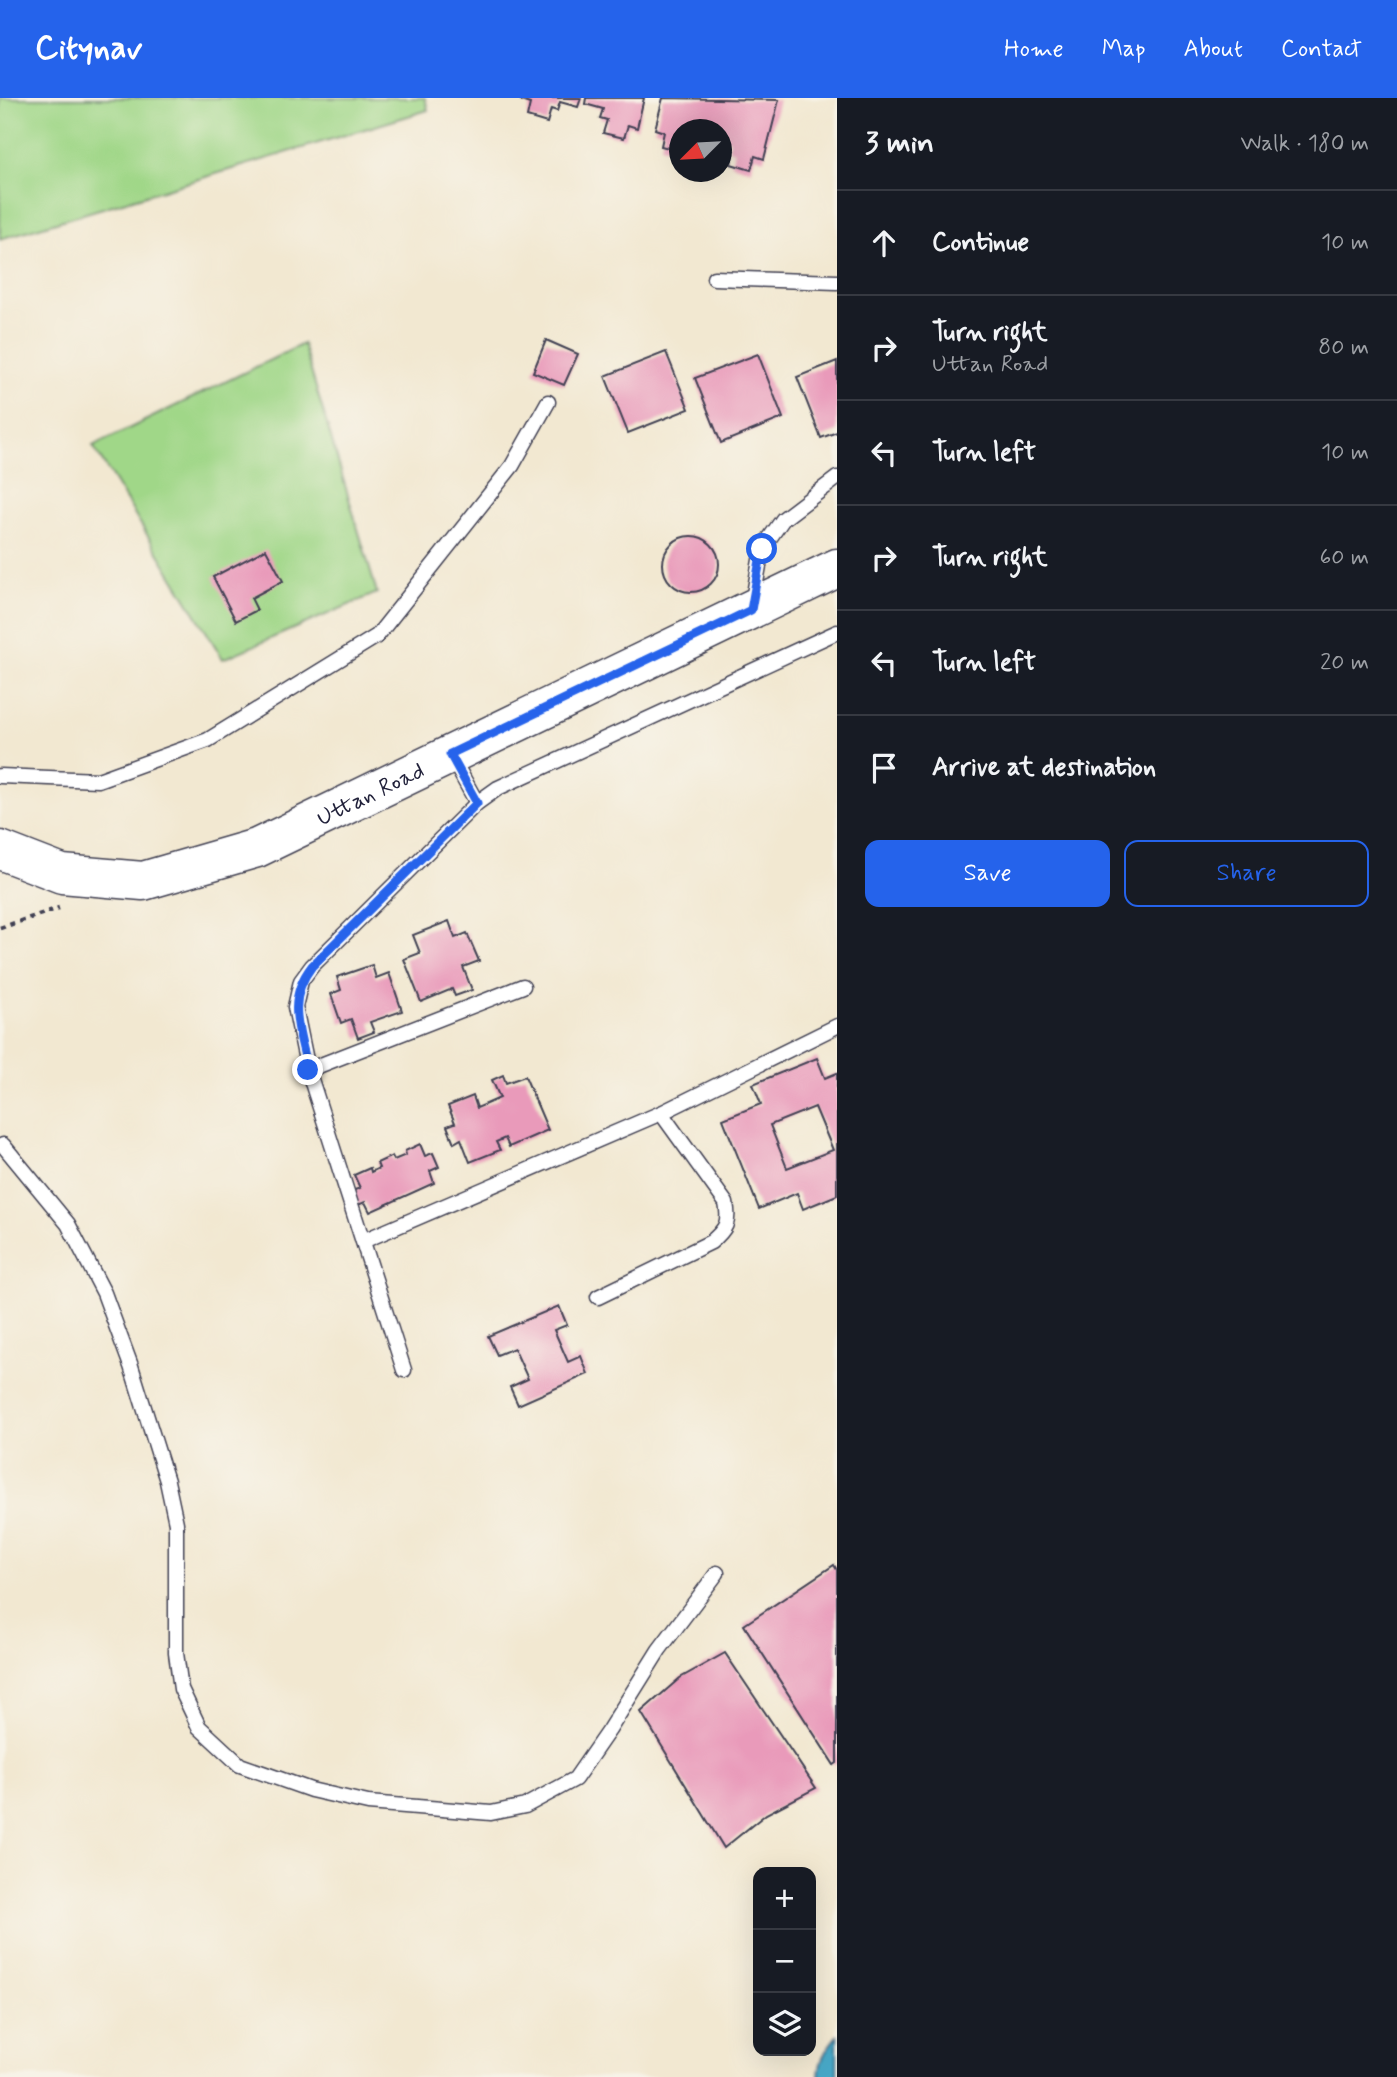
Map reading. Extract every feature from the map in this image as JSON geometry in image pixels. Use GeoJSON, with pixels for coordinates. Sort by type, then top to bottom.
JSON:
{"type":"FeatureCollection","features":[{"type":"Feature","properties":{"kind":"main road","name":"Uttan Road"},"geometry":{"type":"LineString","coordinates":[[0,850],[62,874],[143,881],[257,848],[837,568]]}},
{"type":"Feature","properties":{"kind":"lane"},"geometry":{"type":"LineString","coordinates":[[714,278],[837,282]]}},
{"type":"Feature","properties":{"kind":"lane"},"geometry":{"type":"LineString","coordinates":[[0,776],[98,780],[208,740],[377,636],[512,466],[548,402]]}},
{"type":"Feature","properties":{"kind":"lane"},"geometry":{"type":"LineString","coordinates":[[751,610],[762,549],[783,519],[837,478]]}},
{"type":"Feature","properties":{"kind":"lane"},"geometry":{"type":"LineString","coordinates":[[404,1370],[308,1070],[295,1007],[301,981],[312,966],[477,803],[498,788],[837,632]]}},
{"type":"Feature","properties":{"kind":"lane"},"geometry":{"type":"LineString","coordinates":[[450,754],[477,803]]}},
{"type":"Feature","properties":{"kind":"lane"},"geometry":{"type":"LineString","coordinates":[[308,1070],[523,986]]}},
{"type":"Feature","properties":{"kind":"lane"},"geometry":{"type":"LineString","coordinates":[[363,1241],[661,1113],[837,1026]]}},
{"type":"Feature","properties":{"kind":"lane"},"geometry":{"type":"LineString","coordinates":[[598,1297],[711,1242],[724,1231],[729,1217],[726,1203],[661,1113]]}},
{"type":"Feature","properties":{"kind":"lane"},"geometry":{"type":"LineString","coordinates":[[3,1145],[68,1223],[104,1293],[131,1366],[170,1492],[176,1523],[176,1653],[181,1689],[199,1727],[240,1765],[311,1790],[368,1803],[491,1813],[525,1806],[575,1779],[610,1730],[659,1650],[717,1573]]}},
{"type":"Feature","properties":{"kind":"green space"},"geometry":{"type":"Polygon","coordinates":[[[0,98],[425,98],[428,110],[0,239],[0,98]]]}},
{"type":"Feature","properties":{"kind":"green space"},"geometry":{"type":"Polygon","coordinates":[[[303,344],[377,593],[223,659],[93,446],[303,344]]]}},
{"type":"Feature","properties":{"kind":"water"},"geometry":{"type":"Polygon","coordinates":[[[837,2036],[837,2077],[819,2077],[824,2055],[837,2036]]]}},
{"type":"Feature","properties":{"kind":"building"},"geometry":{"type":"Polygon","coordinates":[[[522,98],[581,98],[578,107],[560,102],[557,111],[551,109],[547,123],[527,117],[530,104],[521,101],[522,98]]]}},
{"type":"Feature","properties":{"kind":"building"},"geometry":{"type":"Polygon","coordinates":[[[586,98],[644,98],[637,128],[628,125],[624,138],[603,133],[607,120],[600,118],[603,109],[585,104],[586,98]]]}},
{"type":"Feature","properties":{"kind":"building"},"geometry":{"type":"Polygon","coordinates":[[[663,98],[779,100],[764,159],[755,156],[751,170],[732,164],[732,119],[669,119],[669,148],[661,146],[664,132],[655,129],[663,98]]]}},
{"type":"Feature","properties":{"kind":"building"},"geometry":{"type":"Polygon","coordinates":[[[546,340],[578,354],[564,385],[533,372],[546,340]]]}},
{"type":"Feature","properties":{"kind":"building"},"geometry":{"type":"Polygon","coordinates":[[[666,352],[689,409],[628,433],[605,376],[666,352]]]}},
{"type":"Feature","properties":{"kind":"building"},"geometry":{"type":"Polygon","coordinates":[[[758,354],[783,418],[721,443],[695,378],[758,354]]]}},
{"type":"Feature","properties":{"kind":"building"},"geometry":{"type":"Polygon","coordinates":[[[837,361],[837,432],[821,438],[797,377],[837,361]]]}},
{"type":"Feature","properties":{"kind":"building"},"geometry":{"type":"Polygon","coordinates":[[[691,536],[702,538],[711,544],[717,553],[717,575],[711,584],[702,590],[691,592],[680,590],[671,584],[665,575],[663,564],[665,553],[671,544],[680,538],[691,536]]]}},
{"type":"Feature","properties":{"kind":"building"},"geometry":{"type":"Polygon","coordinates":[[[266,549],[283,581],[251,598],[257,610],[236,621],[213,577],[266,549]]]}},
{"type":"Feature","properties":{"kind":"building"},"geometry":{"type":"Polygon","coordinates":[[[449,921],[455,938],[467,933],[479,961],[463,967],[472,990],[455,996],[452,989],[421,1002],[404,959],[420,953],[413,935],[449,921]]]}},
{"type":"Feature","properties":{"kind":"building"},"geometry":{"type":"Polygon","coordinates":[[[372,965],[376,978],[389,973],[402,1011],[370,1022],[374,1032],[358,1038],[351,1019],[341,1023],[331,994],[341,990],[337,977],[372,965]]]}},
{"type":"Feature","properties":{"kind":"building"},"geometry":{"type":"Polygon","coordinates":[[[817,1058],[825,1078],[837,1073],[837,1195],[803,1209],[797,1193],[759,1209],[723,1119],[761,1104],[753,1084],[817,1058]],[[815,1107],[770,1125],[787,1168],[833,1150],[815,1107]]]}},
{"type":"Feature","properties":{"kind":"building"},"geometry":{"type":"Polygon","coordinates":[[[503,1075],[506,1083],[525,1076],[548,1130],[509,1147],[505,1138],[496,1142],[500,1150],[470,1162],[461,1139],[454,1143],[447,1126],[455,1123],[448,1106],[473,1096],[477,1108],[500,1098],[492,1080],[503,1075]]]}},
{"type":"Feature","properties":{"kind":"building"},"geometry":{"type":"Polygon","coordinates":[[[420,1144],[425,1156],[433,1153],[439,1167],[430,1171],[434,1183],[370,1212],[365,1202],[358,1205],[352,1191],[360,1188],[354,1175],[370,1168],[371,1172],[379,1168],[377,1163],[392,1156],[394,1160],[406,1155],[405,1151],[420,1144]]]}},
{"type":"Feature","properties":{"kind":"building"},"geometry":{"type":"Polygon","coordinates":[[[559,1306],[567,1325],[554,1330],[568,1362],[581,1356],[588,1374],[518,1405],[510,1387],[528,1379],[514,1348],[497,1355],[488,1336],[559,1306]]]}},
{"type":"Feature","properties":{"kind":"building"},"geometry":{"type":"Polygon","coordinates":[[[834,1565],[837,1570],[837,1763],[834,1765],[744,1625],[834,1565]]]}},
{"type":"Feature","properties":{"kind":"building"},"geometry":{"type":"Polygon","coordinates":[[[725,1653],[816,1788],[766,1814],[724,1848],[641,1712],[680,1678],[725,1653]]]}},
{"type":"Feature","properties":{"kind":"route"},"geometry":{"type":"LineString","coordinates":[[308,1070],[295,1007],[301,981],[312,966],[477,803],[450,754],[751,610],[762,549]]}}]}
